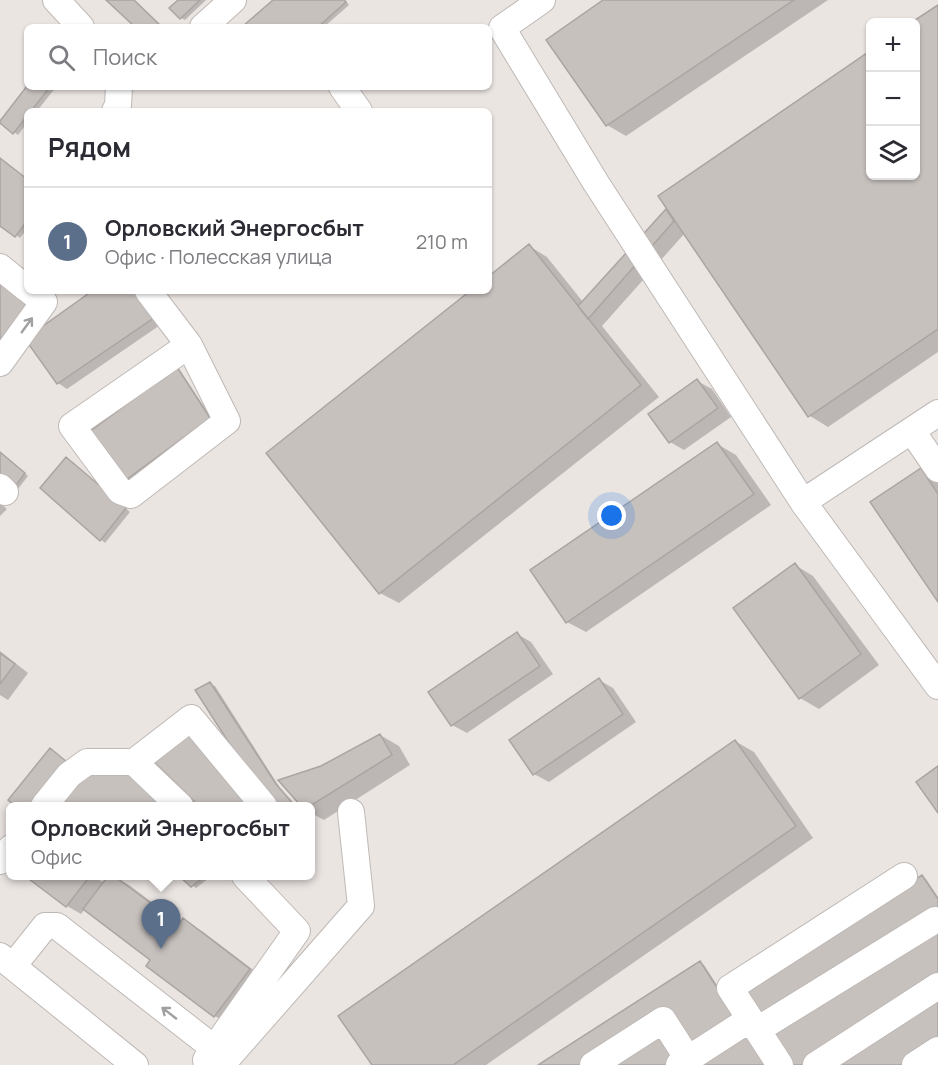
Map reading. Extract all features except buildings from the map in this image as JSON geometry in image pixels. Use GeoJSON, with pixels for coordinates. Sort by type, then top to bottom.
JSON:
{"type":"FeatureCollection","features":[{"type":"Feature","properties":{"kind":"street"},"geometry":{"type":"LineString","coordinates":[[56,0],[78,24]]}},
{"type":"Feature","properties":{"kind":"street"},"geometry":{"type":"LineString","coordinates":[[209,24],[234,0]]}},
{"type":"Feature","properties":{"kind":"street"},"geometry":{"type":"LineString","coordinates":[[542,0],[502,28],[596,183],[803,502],[938,686]]}},
{"type":"Feature","properties":{"kind":"street"},"geometry":{"type":"LineString","coordinates":[[116,108],[119,90]]}},
{"type":"Feature","properties":{"kind":"street"},"geometry":{"type":"LineString","coordinates":[[344,90],[357,108]]}},
{"type":"Feature","properties":{"kind":"street"},"geometry":{"type":"LineString","coordinates":[[0,267],[24,286]]}},
{"type":"Feature","properties":{"kind":"street"},"geometry":{"type":"LineString","coordinates":[[0,363],[44,302],[34,294]]}},
{"type":"Feature","properties":{"kind":"street"},"geometry":{"type":"LineString","coordinates":[[150,294],[189,345],[227,421],[131,495],[120,491],[72,426],[189,345]]}},
{"type":"Feature","properties":{"kind":"street"},"geometry":{"type":"LineString","coordinates":[[803,502],[938,413]]}},
{"type":"Feature","properties":{"kind":"street"},"geometry":{"type":"LineString","coordinates":[[912,431],[938,469]]}},
{"type":"Feature","properties":{"kind":"street"},"geometry":{"type":"LineString","coordinates":[[48,802],[69,775],[87,762],[134,762],[191,718],[260,802]]}},
{"type":"Feature","properties":{"kind":"street"},"geometry":{"type":"LineString","coordinates":[[134,762],[175,802]]}},
{"type":"Feature","properties":{"kind":"street"},"geometry":{"type":"LineString","coordinates":[[135,1065],[6,961],[45,926],[57,926],[208,1057],[224,1062],[362,906],[351,812]]}},
{"type":"Feature","properties":{"kind":"street"},"geometry":{"type":"LineString","coordinates":[[780,1065],[730,988],[904,876]]}},
{"type":"Feature","properties":{"kind":"street"},"geometry":{"type":"LineString","coordinates":[[208,1057],[297,931],[249,880]]}},
{"type":"Feature","properties":{"kind":"street"},"geometry":{"type":"LineString","coordinates":[[593,1065],[663,1020],[683,1062],[935,920]]}},
{"type":"Feature","properties":{"kind":"street"},"geometry":{"type":"LineString","coordinates":[[816,1065],[938,986]]}},
{"type":"Feature","properties":{"kind":"street"},"geometry":{"type":"LineString","coordinates":[[915,1065],[938,1050]]}},
{"type":"Feature","properties":{"kind":"place","name":"Орловский Энергосбыт"},"geometry":{"type":"Point","coordinates":[161,949]}}]}
